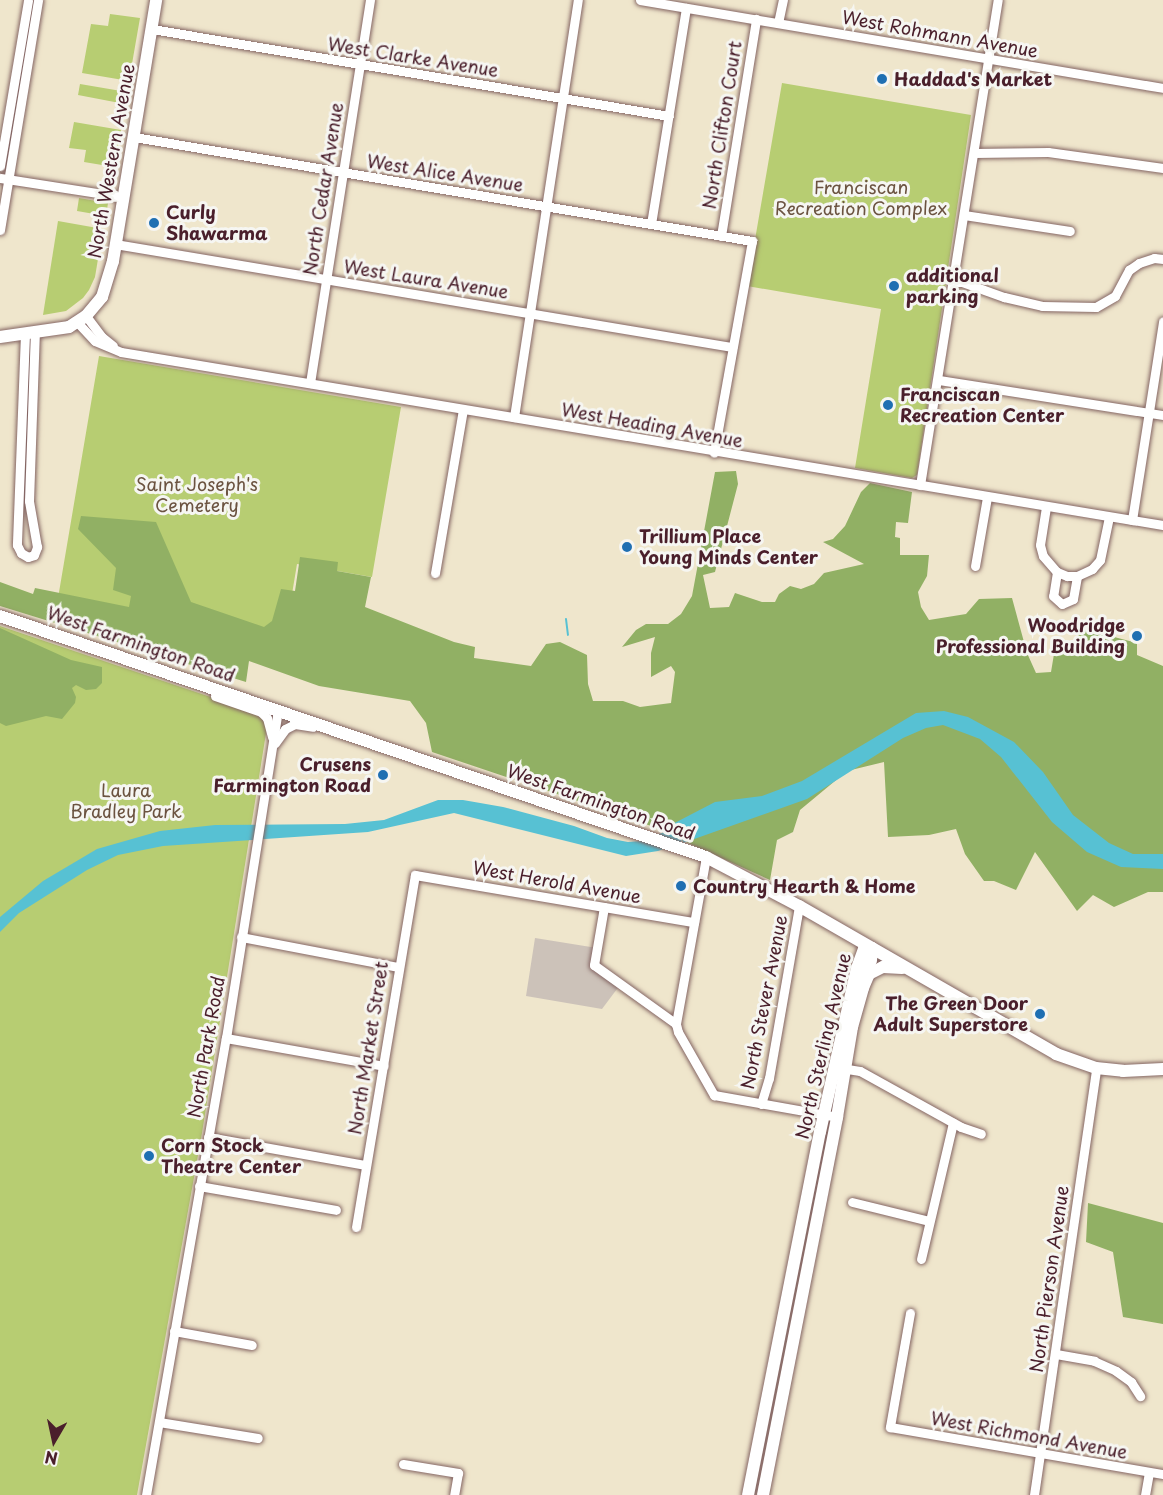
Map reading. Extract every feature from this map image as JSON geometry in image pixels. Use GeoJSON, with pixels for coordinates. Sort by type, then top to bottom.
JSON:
{"type":"FeatureCollection","features":[{"type":"Feature","properties":{"kind":"main road","name":"North Western Avenue"},"geometry":{"type":"LineString","coordinates":[[81,319],[97,304],[106,288],[156,0]]}},
{"type":"Feature","properties":{"kind":"main road"},"geometry":{"type":"LineString","coordinates":[[0,337],[69,327],[81,319]]}},
{"type":"Feature","properties":{"kind":"main road","name":"West Farmington Road"},"geometry":{"type":"LineString","coordinates":[[0,616],[706,857],[799,906],[1056,1054],[1096,1068],[1124,1071],[1163,1069]]}},
{"type":"Feature","properties":{"kind":"main road","name":"North Sterling Avenue"},"geometry":{"type":"LineString","coordinates":[[748,1495],[824,1115],[840,1068],[852,1027],[860,985],[871,960],[872,948],[864,949],[859,962],[840,1068],[837,1118],[763,1495]]}},
{"type":"Feature","properties":{"kind":"main road"},"geometry":{"type":"LineString","coordinates":[[852,1027],[865,981],[876,969],[893,966],[922,976]]}},
{"type":"Feature","properties":{"kind":"street"},"geometry":{"type":"LineString","coordinates":[[0,166],[28,0]]}},
{"type":"Feature","properties":{"kind":"street"},"geometry":{"type":"LineString","coordinates":[[0,230],[4,178],[38,0]]}},
{"type":"Feature","properties":{"kind":"street","name":"North Cedar Avenue"},"geometry":{"type":"LineString","coordinates":[[310,383],[370,0]]}},
{"type":"Feature","properties":{"kind":"street"},"geometry":{"type":"LineString","coordinates":[[514,417],[578,0]]}},
{"type":"Feature","properties":{"kind":"street","name":"West Rohmann Avenue"},"geometry":{"type":"LineString","coordinates":[[640,0],[1163,88]]}},
{"type":"Feature","properties":{"kind":"street"},"geometry":{"type":"LineString","coordinates":[[778,23],[783,0]]}},
{"type":"Feature","properties":{"kind":"street"},"geometry":{"type":"LineString","coordinates":[[920,485],[939,380],[998,0]]}},
{"type":"Feature","properties":{"kind":"street"},"geometry":{"type":"LineString","coordinates":[[651,224],[686,8]]}},
{"type":"Feature","properties":{"kind":"street","name":"North Clifton Court"},"geometry":{"type":"LineString","coordinates":[[721,236],[756,19]]}},
{"type":"Feature","properties":{"kind":"street","name":"West Clarke Avenue"},"geometry":{"type":"LineString","coordinates":[[152,29],[669,116]]}},
{"type":"Feature","properties":{"kind":"street","name":"West Alice Avenue"},"geometry":{"type":"LineString","coordinates":[[134,137],[752,241],[732,347]]}},
{"type":"Feature","properties":{"kind":"street"},"geometry":{"type":"LineString","coordinates":[[974,153],[1048,152],[1163,168]]}},
{"type":"Feature","properties":{"kind":"street"},"geometry":{"type":"LineString","coordinates":[[4,178],[123,197]]}},
{"type":"Feature","properties":{"kind":"street"},"geometry":{"type":"LineString","coordinates":[[964,215],[1070,231]]}},
{"type":"Feature","properties":{"kind":"street","name":"West Laura Avenue"},"geometry":{"type":"LineString","coordinates":[[115,244],[732,347]]}},
{"type":"Feature","properties":{"kind":"street"},"geometry":{"type":"LineString","coordinates":[[954,282],[962,282],[1004,297],[1042,306],[1096,307],[1115,296],[1129,270],[1139,263],[1154,258],[1163,260]]}},
{"type":"Feature","properties":{"kind":"street","name":"West Heading Avenue"},"geometry":{"type":"LineString","coordinates":[[81,319],[98,344],[135,354],[714,453],[1163,525]]}},
{"type":"Feature","properties":{"kind":"street"},"geometry":{"type":"LineString","coordinates":[[1132,520],[1163,321]]}},
{"type":"Feature","properties":{"kind":"street"},"geometry":{"type":"LineString","coordinates":[[30,334],[29,501],[37,547],[34,555],[28,557],[21,553],[17,545],[30,334]]}},
{"type":"Feature","properties":{"kind":"street"},"geometry":{"type":"LineString","coordinates":[[714,453],[732,347]]}},
{"type":"Feature","properties":{"kind":"street"},"geometry":{"type":"LineString","coordinates":[[939,380],[1163,415]]}},
{"type":"Feature","properties":{"kind":"street"},"geometry":{"type":"LineString","coordinates":[[435,573],[463,409]]}},
{"type":"Feature","properties":{"kind":"street"},"geometry":{"type":"LineString","coordinates":[[975,566],[987,497]]}},
{"type":"Feature","properties":{"kind":"street"},"geometry":{"type":"LineString","coordinates":[[1046,507],[1040,545],[1043,556],[1057,572],[1077,576],[1092,569],[1100,560],[1109,517]]}},
{"type":"Feature","properties":{"kind":"street"},"geometry":{"type":"LineString","coordinates":[[1057,572],[1053,596],[1062,604],[1073,599],[1077,576]]}},
{"type":"Feature","properties":{"kind":"street"},"geometry":{"type":"LineString","coordinates":[[157,668],[197,689],[261,712],[267,718],[272,730],[272,748]]}},
{"type":"Feature","properties":{"kind":"street","name":"North Park Road"},"geometry":{"type":"LineString","coordinates":[[146,1495],[226,1038],[278,710]]}},
{"type":"Feature","properties":{"kind":"street"},"geometry":{"type":"LineString","coordinates":[[272,748],[285,729],[295,724],[341,732]]}},
{"type":"Feature","properties":{"kind":"street"},"geometry":{"type":"LineString","coordinates":[[706,857],[676,1024],[678,1032],[714,1095],[837,1118]]}},
{"type":"Feature","properties":{"kind":"street","name":"West Herold Avenue"},"geometry":{"type":"LineString","coordinates":[[415,875],[694,922]]}},
{"type":"Feature","properties":{"kind":"street","name":"North Market Street"},"geometry":{"type":"LineString","coordinates":[[356,1227],[415,875]]}},
{"type":"Feature","properties":{"kind":"street","name":"North Stever Avenue"},"geometry":{"type":"LineString","coordinates":[[761,1104],[769,1078],[799,906]]}},
{"type":"Feature","properties":{"kind":"street"},"geometry":{"type":"LineString","coordinates":[[604,907],[594,965],[676,1024]]}},
{"type":"Feature","properties":{"kind":"street"},"geometry":{"type":"LineString","coordinates":[[241,938],[398,967]]}},
{"type":"Feature","properties":{"kind":"street"},"geometry":{"type":"LineString","coordinates":[[226,1038],[384,1066]]}},
{"type":"Feature","properties":{"kind":"street"},"geometry":{"type":"LineString","coordinates":[[840,1068],[860,1071],[953,1123],[981,1134]]}},
{"type":"Feature","properties":{"kind":"street","name":"North Pierson Avenue"},"geometry":{"type":"LineString","coordinates":[[1034,1495],[1096,1068]]}},
{"type":"Feature","properties":{"kind":"street"},"geometry":{"type":"LineString","coordinates":[[921,1259],[953,1123]]}},
{"type":"Feature","properties":{"kind":"street"},"geometry":{"type":"LineString","coordinates":[[208,1137],[365,1165]]}},
{"type":"Feature","properties":{"kind":"street"},"geometry":{"type":"LineString","coordinates":[[199,1186],[336,1210]]}},
{"type":"Feature","properties":{"kind":"street"},"geometry":{"type":"LineString","coordinates":[[852,1202],[929,1221]]}},
{"type":"Feature","properties":{"kind":"street","name":"West Richmond Avenue"},"geometry":{"type":"LineString","coordinates":[[910,1313],[890,1427],[1163,1474]]}},
{"type":"Feature","properties":{"kind":"street"},"geometry":{"type":"LineString","coordinates":[[174,1331],[252,1345]]}},
{"type":"Feature","properties":{"kind":"street"},"geometry":{"type":"LineString","coordinates":[[1056,1354],[1094,1361],[1116,1371],[1131,1382],[1140,1396]]}},
{"type":"Feature","properties":{"kind":"street"},"geometry":{"type":"LineString","coordinates":[[159,1422],[258,1437]]}},
{"type":"Feature","properties":{"kind":"street"},"geometry":{"type":"LineString","coordinates":[[403,1464],[458,1473],[454,1495]]}},
{"type":"Feature","properties":{"kind":"street"},"geometry":{"type":"LineString","coordinates":[[1145,1495],[1149,1472]]}},
{"type":"Feature","properties":{"kind":"shaded area"},"geometry":{"type":"Polygon","coordinates":[[[535,938],[597,948],[595,966],[620,985],[602,1009],[526,996],[535,938]]]}},
{"type":"Feature","properties":{"kind":"green space"},"geometry":{"type":"Polygon","coordinates":[[[110,14],[140,18],[129,81],[82,73],[91,24],[108,26],[110,14]]]}},
{"type":"Feature","properties":{"kind":"green space","name":"Franciscan Recreation Complex"},"geometry":{"type":"Polygon","coordinates":[[[782,83],[971,115],[917,475],[912,478],[855,468],[881,309],[747,286],[782,83]]]}},
{"type":"Feature","properties":{"kind":"green space"},"geometry":{"type":"Polygon","coordinates":[[[80,84],[127,92],[125,104],[78,95],[80,84]]]}},
{"type":"Feature","properties":{"kind":"green space"},"geometry":{"type":"Polygon","coordinates":[[[74,122],[121,130],[114,167],[84,162],[86,150],[69,148],[74,122]]]}},
{"type":"Feature","properties":{"kind":"green space"},"geometry":{"type":"Polygon","coordinates":[[[79,198],[108,203],[106,216],[77,211],[79,198]]]}},
{"type":"Feature","properties":{"kind":"green space"},"geometry":{"type":"Polygon","coordinates":[[[58,221],[103,229],[95,277],[89,290],[83,298],[66,311],[43,315],[58,221]]]}},
{"type":"Feature","properties":{"kind":"green space","name":"Saint Joseph's Cemetery"},"geometry":{"type":"Polygon","coordinates":[[[99,356],[401,407],[372,577],[297,564],[284,642],[57,604],[99,356]]]}},
{"type":"Feature","properties":{"kind":"green space"},"geometry":{"type":"Polygon","coordinates":[[[736,471],[738,484],[715,572],[703,575],[710,608],[729,607],[735,593],[762,602],[775,602],[779,594],[790,586],[801,589],[814,584],[824,573],[864,564],[823,542],[833,539],[845,526],[861,492],[870,483],[912,492],[908,523],[896,522],[895,537],[900,538],[900,555],[929,555],[927,576],[918,592],[921,607],[929,620],[966,614],[979,599],[1012,598],[1027,653],[1036,673],[1051,672],[1055,648],[1076,650],[1080,628],[1137,643],[1137,655],[1163,666],[1163,892],[1148,892],[1114,907],[1093,895],[1077,911],[1035,852],[1016,890],[994,881],[984,881],[965,854],[956,829],[929,835],[888,837],[884,762],[847,771],[800,810],[793,832],[777,840],[770,880],[646,824],[432,752],[426,723],[410,701],[319,686],[249,661],[246,682],[0,606],[0,582],[33,594],[35,588],[129,607],[131,596],[113,590],[116,568],[78,529],[81,516],[156,522],[191,602],[264,627],[272,621],[281,589],[295,591],[300,557],[338,562],[337,571],[371,577],[365,607],[454,642],[475,647],[474,658],[531,666],[546,644],[560,642],[587,655],[588,684],[593,701],[623,701],[640,707],[671,703],[675,672],[671,666],[651,677],[651,653],[655,637],[622,647],[636,630],[646,624],[668,624],[681,614],[692,596],[715,472],[736,471]]]}},
{"type":"Feature","properties":{"kind":"green space","name":"Laura Bradley Park"},"geometry":{"type":"Polygon","coordinates":[[[0,626],[258,713],[267,727],[202,1133],[137,1495],[0,1495],[0,626]]]}},
{"type":"Feature","properties":{"kind":"green space"},"geometry":{"type":"Polygon","coordinates":[[[0,628],[71,660],[102,667],[102,683],[96,689],[86,690],[76,685],[72,688],[76,697],[75,703],[62,719],[46,716],[6,726],[0,723],[0,628]]]}},
{"type":"Feature","properties":{"kind":"green space"},"geometry":{"type":"Polygon","coordinates":[[[1088,1203],[1163,1223],[1163,1324],[1123,1317],[1113,1252],[1086,1242],[1088,1203]]]}},
{"type":"Feature","properties":{"kind":"water"},"geometry":{"type":"Polygon","coordinates":[[[944,711],[968,717],[1014,742],[1043,772],[1073,815],[1109,843],[1133,854],[1163,854],[1163,869],[1121,867],[1087,852],[1052,822],[1001,757],[980,739],[943,725],[926,728],[903,738],[807,799],[683,843],[682,837],[681,843],[658,851],[626,856],[454,813],[368,832],[163,846],[118,855],[87,870],[19,913],[0,932],[0,917],[43,881],[97,849],[160,831],[215,825],[345,824],[384,820],[438,800],[463,800],[503,807],[574,826],[607,838],[628,842],[641,841],[667,831],[663,829],[715,802],[762,796],[802,781],[916,713],[944,711]]]}},
{"type":"Feature","properties":{"kind":"waterway"},"geometry":{"type":"LineString","coordinates":[[566,619],[568,635]]}},
{"type":"Feature","properties":{"kind":"place","name":"Haddad's Market"},"geometry":{"type":"Point","coordinates":[882,79]}},
{"type":"Feature","properties":{"kind":"place","name":"Curly Shawarma"},"geometry":{"type":"Point","coordinates":[154,223]}},
{"type":"Feature","properties":{"kind":"place","name":"additional parking"},"geometry":{"type":"Point","coordinates":[894,286]}},
{"type":"Feature","properties":{"kind":"place","name":"Franciscan Recreation Center"},"geometry":{"type":"Point","coordinates":[888,405]}},
{"type":"Feature","properties":{"kind":"place","name":"Trillium Place Young Minds Center"},"geometry":{"type":"Point","coordinates":[627,547]}},
{"type":"Feature","properties":{"kind":"place","name":"Woodridge Professional Building"},"geometry":{"type":"Point","coordinates":[1137,636]}},
{"type":"Feature","properties":{"kind":"place","name":"Crusens Farmington Road"},"geometry":{"type":"Point","coordinates":[383,775]}},
{"type":"Feature","properties":{"kind":"place","name":"Country Hearth & Home"},"geometry":{"type":"Point","coordinates":[681,886]}},
{"type":"Feature","properties":{"kind":"place","name":"The Green Door Adult Superstore"},"geometry":{"type":"Point","coordinates":[1040,1014]}},
{"type":"Feature","properties":{"kind":"place","name":"Corn Stock Theatre Center"},"geometry":{"type":"Point","coordinates":[149,1156]}}]}
